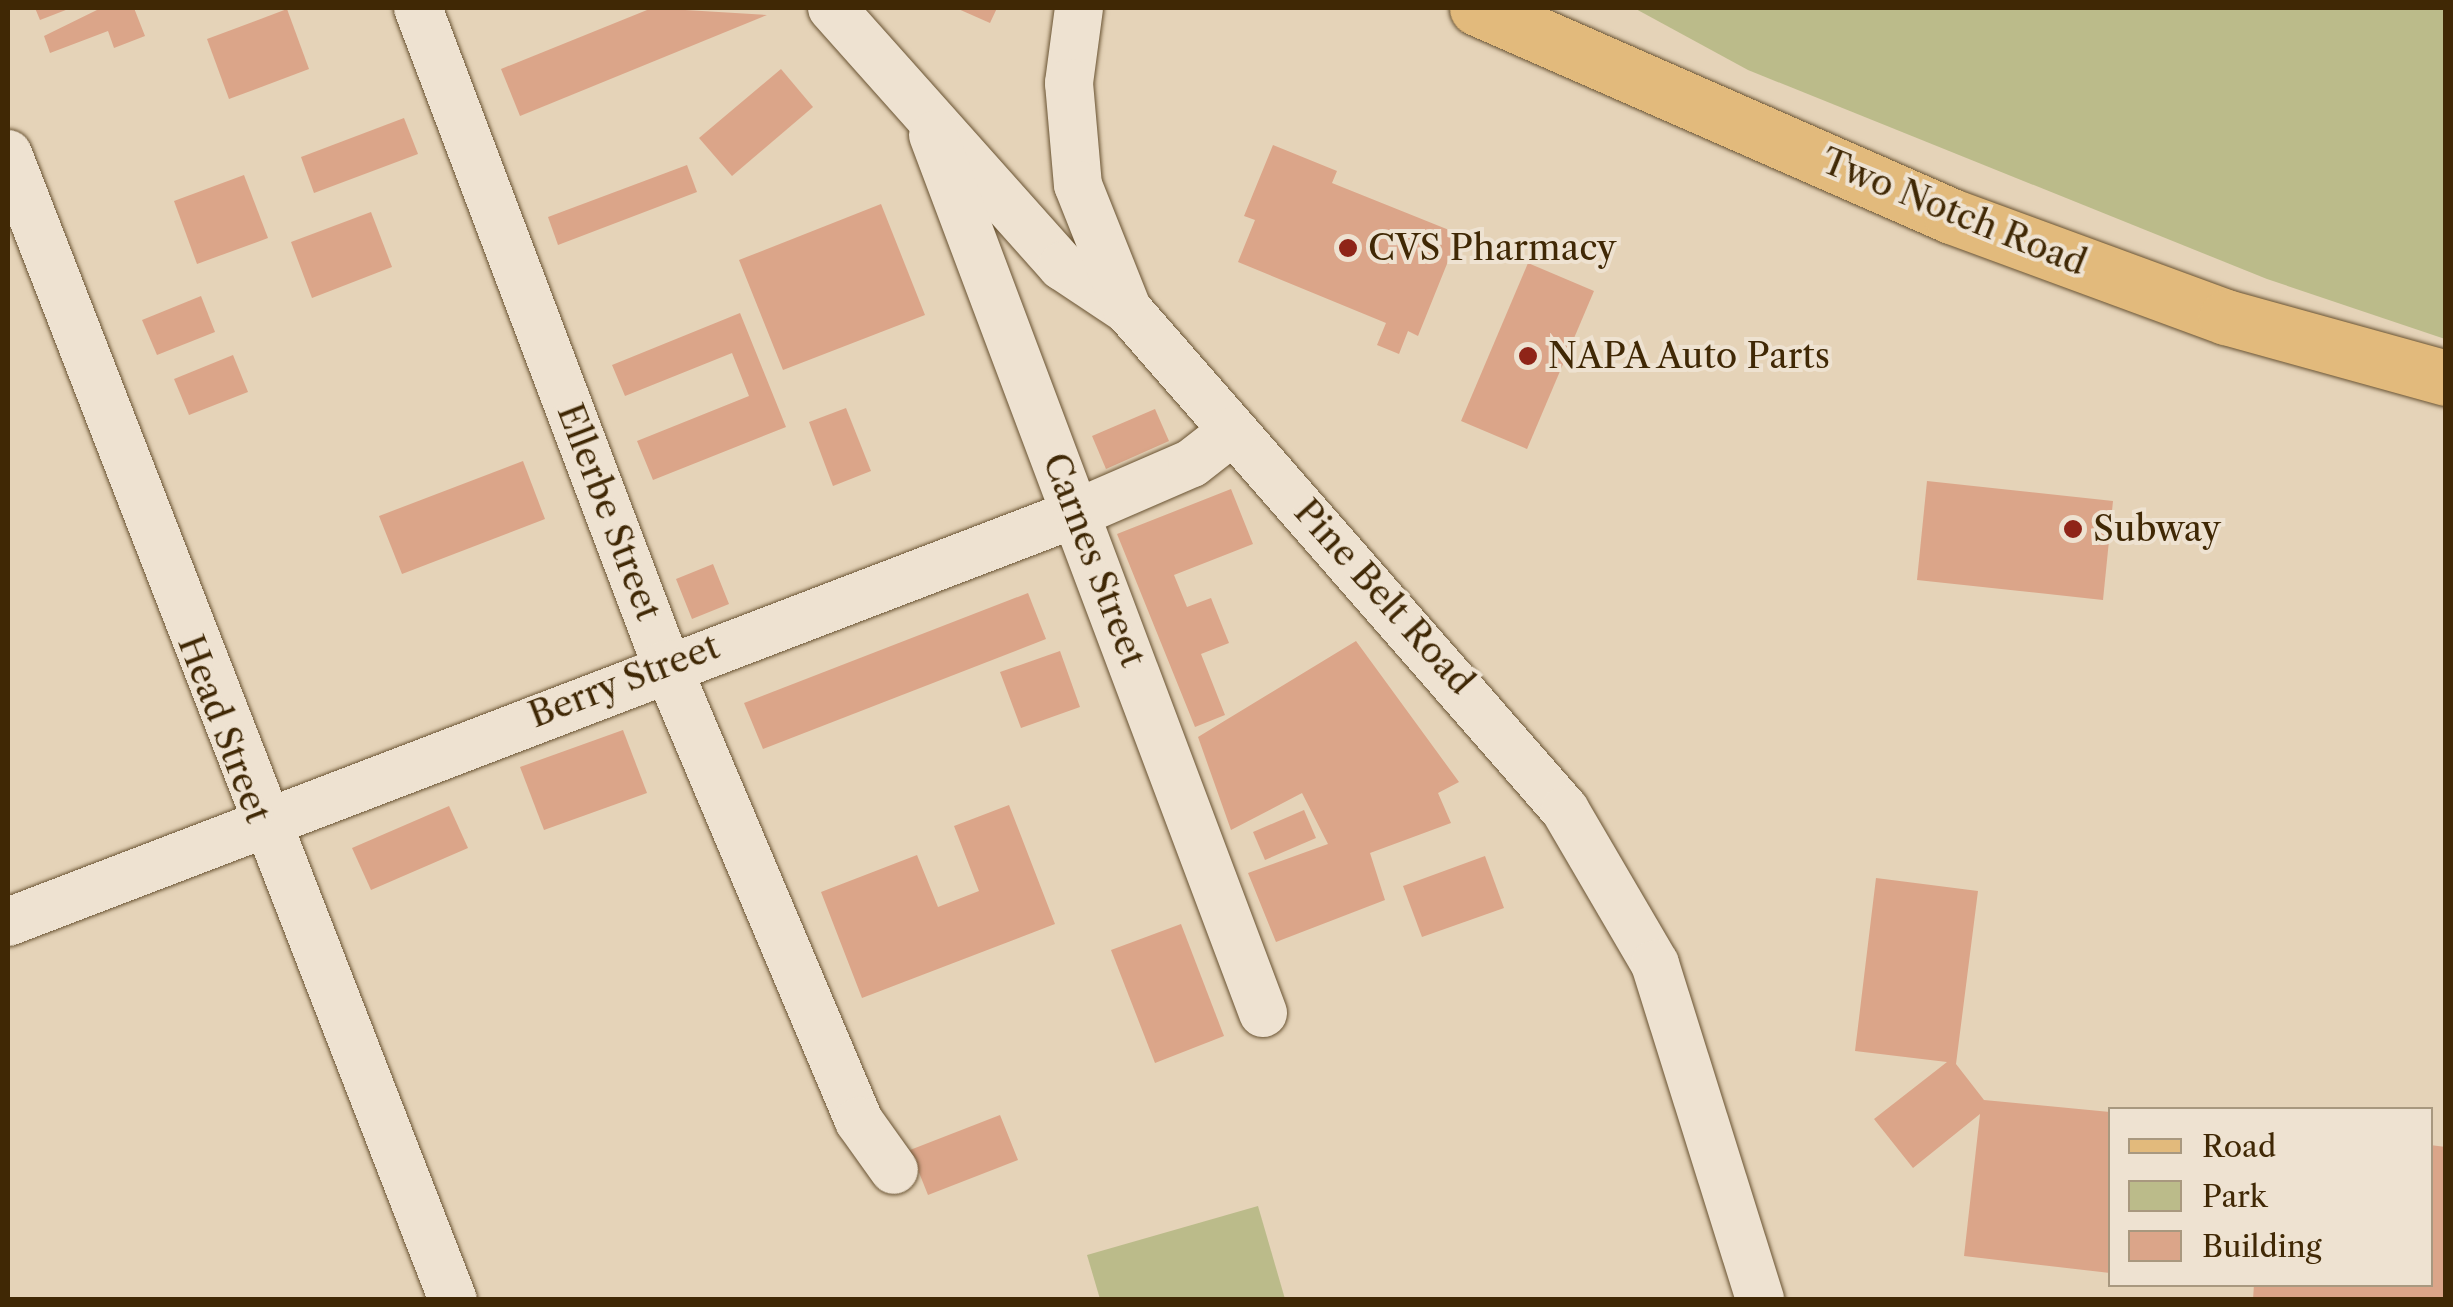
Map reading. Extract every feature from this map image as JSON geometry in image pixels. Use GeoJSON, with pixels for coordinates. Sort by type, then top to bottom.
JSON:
{"type":"FeatureCollection","features":[{"type":"Feature","properties":{"kind":"main road","name":"Two Notch Road"},"geometry":{"type":"LineString","coordinates":[[1476,8],[1950,216],[2226,316],[2446,378]]}},
{"type":"Feature","properties":{"kind":"street","name":"Ellerbe Street"},"geometry":{"type":"LineString","coordinates":[[418,8],[666,664],[860,1122],[894,1170]]}},
{"type":"Feature","properties":{"kind":"street","name":"Pine Belt Road"},"geometry":{"type":"LineString","coordinates":[[832,8],[1062,266],[1128,310],[1460,680],[1602,864],[1680,1029],[1760,1300]]}},
{"type":"Feature","properties":{"kind":"street"},"geometry":{"type":"LineString","coordinates":[[1079,8],[1069,68],[1076,171],[1098,252],[1128,310]]}},
{"type":"Feature","properties":{"kind":"street","name":"Carnes Street"},"geometry":{"type":"LineString","coordinates":[[923,108],[1264,1013]]}},
{"type":"Feature","properties":{"kind":"street","name":"Head Street"},"geometry":{"type":"LineString","coordinates":[[8,154],[259,820],[453,1300]]}},
{"type":"Feature","properties":{"kind":"street","name":"Berry Street"},"geometry":{"type":"LineString","coordinates":[[8,922],[259,820],[666,664],[1077,513],[1192,463],[1234,430]]}},
{"type":"Feature","properties":{"kind":"green space"},"geometry":{"type":"Polygon","coordinates":[[[1634,8],[2445,8],[2445,339],[2267,279],[1748,70],[1634,8]]]}},
{"type":"Feature","properties":{"kind":"green space"},"geometry":{"type":"Polygon","coordinates":[[[1258,1206],[1285,1299],[1100,1299],[1087,1255],[1258,1206]]]}},
{"type":"Feature","properties":{"kind":"building"},"geometry":{"type":"Polygon","coordinates":[[[35,8],[71,8],[40,20],[35,8]]]}},
{"type":"Feature","properties":{"kind":"building"},"geometry":{"type":"Polygon","coordinates":[[[101,8],[134,8],[145,36],[114,48],[108,31],[50,53],[44,36],[101,8]]]}},
{"type":"Feature","properties":{"kind":"building"},"geometry":{"type":"Polygon","coordinates":[[[652,8],[767,15],[520,116],[501,69],[652,8]]]}},
{"type":"Feature","properties":{"kind":"building"},"geometry":{"type":"Polygon","coordinates":[[[956,8],[997,8],[990,23],[956,8]]]}},
{"type":"Feature","properties":{"kind":"building"},"geometry":{"type":"Polygon","coordinates":[[[287,9],[309,69],[229,99],[207,39],[287,9]]]}},
{"type":"Feature","properties":{"kind":"building"},"geometry":{"type":"Polygon","coordinates":[[[781,69],[813,107],[732,176],[699,138],[781,69]]]}},
{"type":"Feature","properties":{"kind":"building"},"geometry":{"type":"Polygon","coordinates":[[[404,118],[418,154],[314,193],[301,157],[404,118]]]}},
{"type":"Feature","properties":{"kind":"building","name":"CVS Pharmacy"},"geometry":{"type":"Polygon","coordinates":[[[1273,145],[1337,171],[1332,183],[1459,234],[1418,336],[1408,331],[1399,354],[1377,345],[1386,323],[1238,262],[1255,220],[1244,216],[1273,145]]]}},
{"type":"Feature","properties":{"kind":"building"},"geometry":{"type":"Polygon","coordinates":[[[687,165],[697,192],[558,245],[548,217],[687,165]]]}},
{"type":"Feature","properties":{"kind":"building"},"geometry":{"type":"Polygon","coordinates":[[[244,175],[268,238],[197,264],[174,201],[244,175]]]}},
{"type":"Feature","properties":{"kind":"building"},"geometry":{"type":"Polygon","coordinates":[[[881,204],[925,315],[783,370],[739,260],[881,204]]]}},
{"type":"Feature","properties":{"kind":"building"},"geometry":{"type":"Polygon","coordinates":[[[371,212],[392,267],[312,298],[291,242],[371,212]]]}},
{"type":"Feature","properties":{"kind":"building","name":"NAPA Auto Parts"},"geometry":{"type":"Polygon","coordinates":[[[1528,263],[1594,291],[1527,449],[1461,421],[1528,263]]]}},
{"type":"Feature","properties":{"kind":"building"},"geometry":{"type":"Polygon","coordinates":[[[201,296],[215,332],[157,355],[142,320],[201,296]]]}},
{"type":"Feature","properties":{"kind":"building"},"geometry":{"type":"Polygon","coordinates":[[[740,313],[786,427],[653,480],[637,441],[749,396],[732,353],[625,396],[612,365],[740,313]]]}},
{"type":"Feature","properties":{"kind":"building"},"geometry":{"type":"Polygon","coordinates":[[[233,355],[248,392],[189,415],[174,379],[233,355]]]}},
{"type":"Feature","properties":{"kind":"building"},"geometry":{"type":"Polygon","coordinates":[[[846,408],[871,471],[833,486],[809,422],[846,408]]]}},
{"type":"Feature","properties":{"kind":"building"},"geometry":{"type":"Polygon","coordinates":[[[1155,409],[1169,441],[1106,469],[1092,436],[1155,409]]]}},
{"type":"Feature","properties":{"kind":"building"},"geometry":{"type":"Polygon","coordinates":[[[523,461],[545,519],[402,574],[379,516],[523,461]]]}},
{"type":"Feature","properties":{"kind":"building"},"geometry":{"type":"Polygon","coordinates":[[[1927,481],[2113,501],[2103,600],[1917,580],[1927,481]]]}},
{"type":"Feature","properties":{"kind":"building"},"geometry":{"type":"Polygon","coordinates":[[[1231,489],[1253,544],[1174,575],[1187,607],[1211,598],[1229,643],[1201,654],[1225,715],[1195,727],[1117,534],[1231,489]]]}},
{"type":"Feature","properties":{"kind":"building"},"geometry":{"type":"Polygon","coordinates":[[[713,564],[729,604],[692,619],[676,579],[713,564]]]}},
{"type":"Feature","properties":{"kind":"building"},"geometry":{"type":"Polygon","coordinates":[[[1028,593],[1046,639],[763,749],[744,703],[1028,593]]]}},
{"type":"Feature","properties":{"kind":"building"},"geometry":{"type":"Polygon","coordinates":[[[1356,641],[1459,782],[1438,793],[1451,823],[1370,853],[1385,900],[1276,942],[1248,873],[1328,844],[1302,793],[1231,830],[1198,737],[1356,641]]]}},
{"type":"Feature","properties":{"kind":"building"},"geometry":{"type":"Polygon","coordinates":[[[1060,651],[1080,707],[1021,728],[1000,672],[1060,651]]]}},
{"type":"Feature","properties":{"kind":"building"},"geometry":{"type":"Polygon","coordinates":[[[623,730],[647,793],[544,830],[520,767],[623,730]]]}},
{"type":"Feature","properties":{"kind":"building"},"geometry":{"type":"Polygon","coordinates":[[[1009,805],[1055,924],[862,998],[821,892],[917,855],[938,907],[979,891],[954,826],[1009,805]]]}},
{"type":"Feature","properties":{"kind":"building"},"geometry":{"type":"Polygon","coordinates":[[[449,806],[468,848],[371,890],[352,848],[449,806]]]}},
{"type":"Feature","properties":{"kind":"building"},"geometry":{"type":"Polygon","coordinates":[[[1304,810],[1316,838],[1265,860],[1253,832],[1304,810]]]}},
{"type":"Feature","properties":{"kind":"building"},"geometry":{"type":"Polygon","coordinates":[[[1485,856],[1504,908],[1422,937],[1403,886],[1485,856]]]}},
{"type":"Feature","properties":{"kind":"building"},"geometry":{"type":"Polygon","coordinates":[[[1876,878],[1978,891],[1956,1064],[1984,1100],[2108,1112],[2108,1273],[1964,1256],[1980,1114],[1913,1168],[1874,1119],[1947,1062],[1855,1051],[1876,878]]]}},
{"type":"Feature","properties":{"kind":"building"},"geometry":{"type":"Polygon","coordinates":[[[1181,924],[1224,1036],[1155,1063],[1111,950],[1181,924]]]}},
{"type":"Feature","properties":{"kind":"building"},"geometry":{"type":"Polygon","coordinates":[[[1000,1115],[1018,1160],[928,1195],[910,1150],[1000,1115]]]}},
{"type":"Feature","properties":{"kind":"building"},"geometry":{"type":"Polygon","coordinates":[[[2433,1145],[2446,1147],[2446,1300],[2253,1300],[2254,1287],[2433,1287],[2433,1145]]]}},
{"type":"Feature","properties":{"kind":"place","name":"CVS Pharmacy"},"geometry":{"type":"Point","coordinates":[1348,248]}},
{"type":"Feature","properties":{"kind":"place","name":"NAPA Auto Parts"},"geometry":{"type":"Point","coordinates":[1528,356]}},
{"type":"Feature","properties":{"kind":"place","name":"Subway"},"geometry":{"type":"Point","coordinates":[2073,529]}}]}
